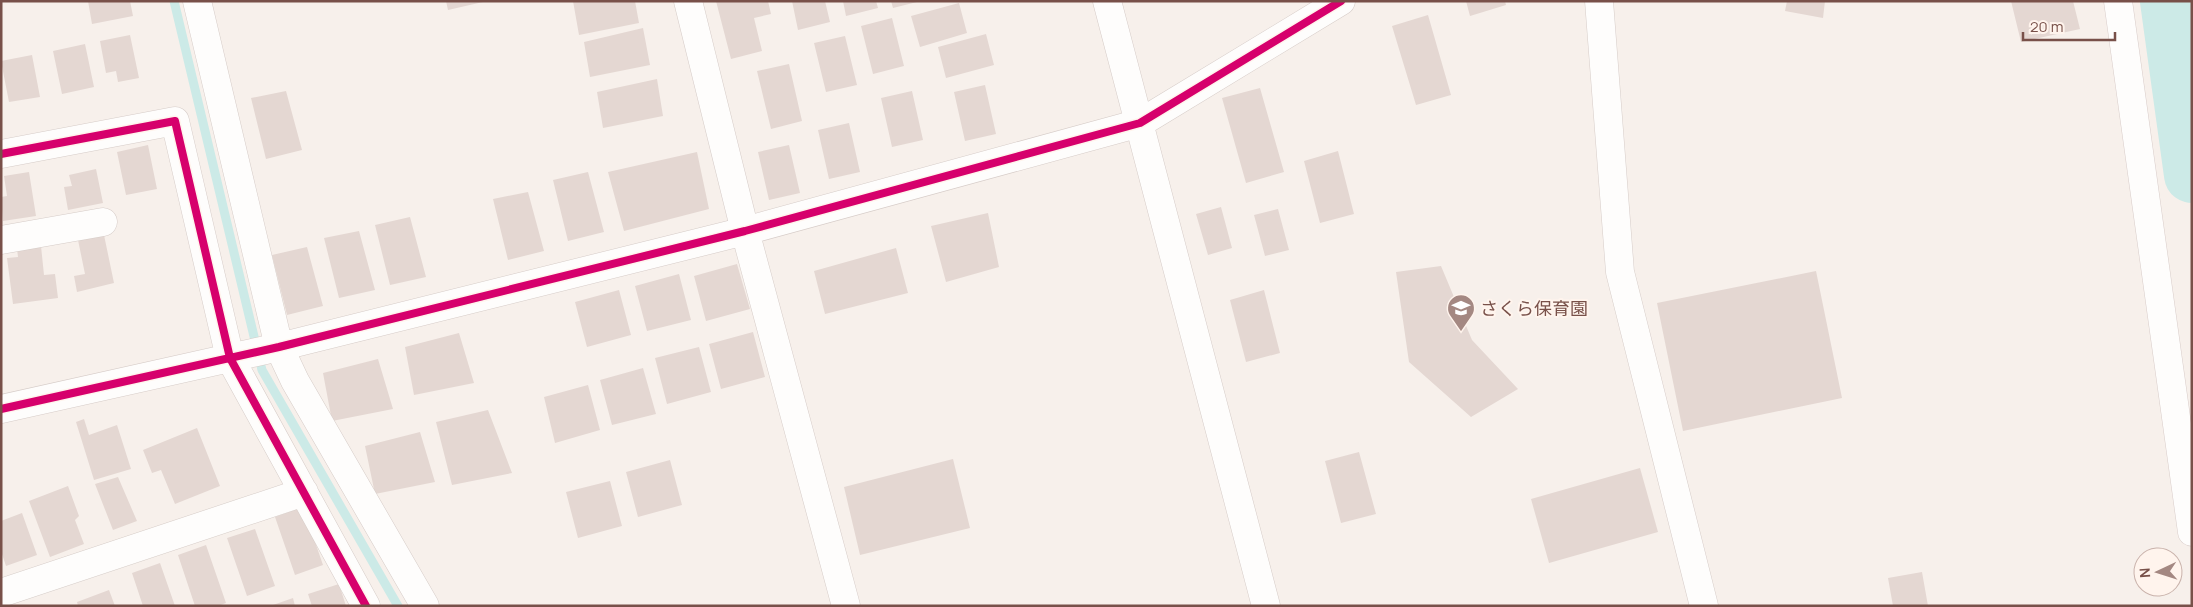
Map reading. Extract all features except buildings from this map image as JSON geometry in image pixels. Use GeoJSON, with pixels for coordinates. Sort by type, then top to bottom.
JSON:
{"type":"FeatureCollection","features":[{"type":"Feature","properties":{"kind":"street"},"geometry":{"type":"LineString","coordinates":[[197,1],[279,347],[295,381],[425,606]]}},
{"type":"Feature","properties":{"kind":"street"},"geometry":{"type":"LineString","coordinates":[[688,1],[745,231],[846,606]]}},
{"type":"Feature","properties":{"kind":"street"},"geometry":{"type":"LineString","coordinates":[[1107,1],[1266,606]]}},
{"type":"Feature","properties":{"kind":"street"},"geometry":{"type":"LineString","coordinates":[[1,409],[279,347],[745,231],[1140,123],[1340,1]]}},
{"type":"Feature","properties":{"kind":"street"},"geometry":{"type":"LineString","coordinates":[[1599,1],[1620,272],[1704,606]]}},
{"type":"Feature","properties":{"kind":"street"},"geometry":{"type":"LineString","coordinates":[[2118,1],[2192,532]]}},
{"type":"Feature","properties":{"kind":"street"},"geometry":{"type":"LineString","coordinates":[[1,154],[175,121],[230,358],[366,606]]}},
{"type":"Feature","properties":{"kind":"street"},"geometry":{"type":"LineString","coordinates":[[1,240],[103,222]]}},
{"type":"Feature","properties":{"kind":"street"},"geometry":{"type":"LineString","coordinates":[[1,593],[304,492]]}},
{"type":"Feature","properties":{"kind":"waterway"},"geometry":{"type":"LineString","coordinates":[[174,1],[262,370],[398,606]]}},
{"type":"Feature","properties":{"kind":"waterway"},"geometry":{"type":"LineString","coordinates":[[2168,1],[2192,175]]}},
{"type":"Feature","properties":{"kind":"cycle path"},"geometry":{"type":"LineString","coordinates":[[1,409],[279,347],[745,231],[1140,123],[1341,1]]}},
{"type":"Feature","properties":{"kind":"cycle path"},"geometry":{"type":"LineString","coordinates":[[1,154],[175,121],[230,358],[366,606]]}},
{"type":"Feature","properties":{"kind":"place","name":"さくら保育園"},"geometry":{"type":"Point","coordinates":[1461,332]}}]}
